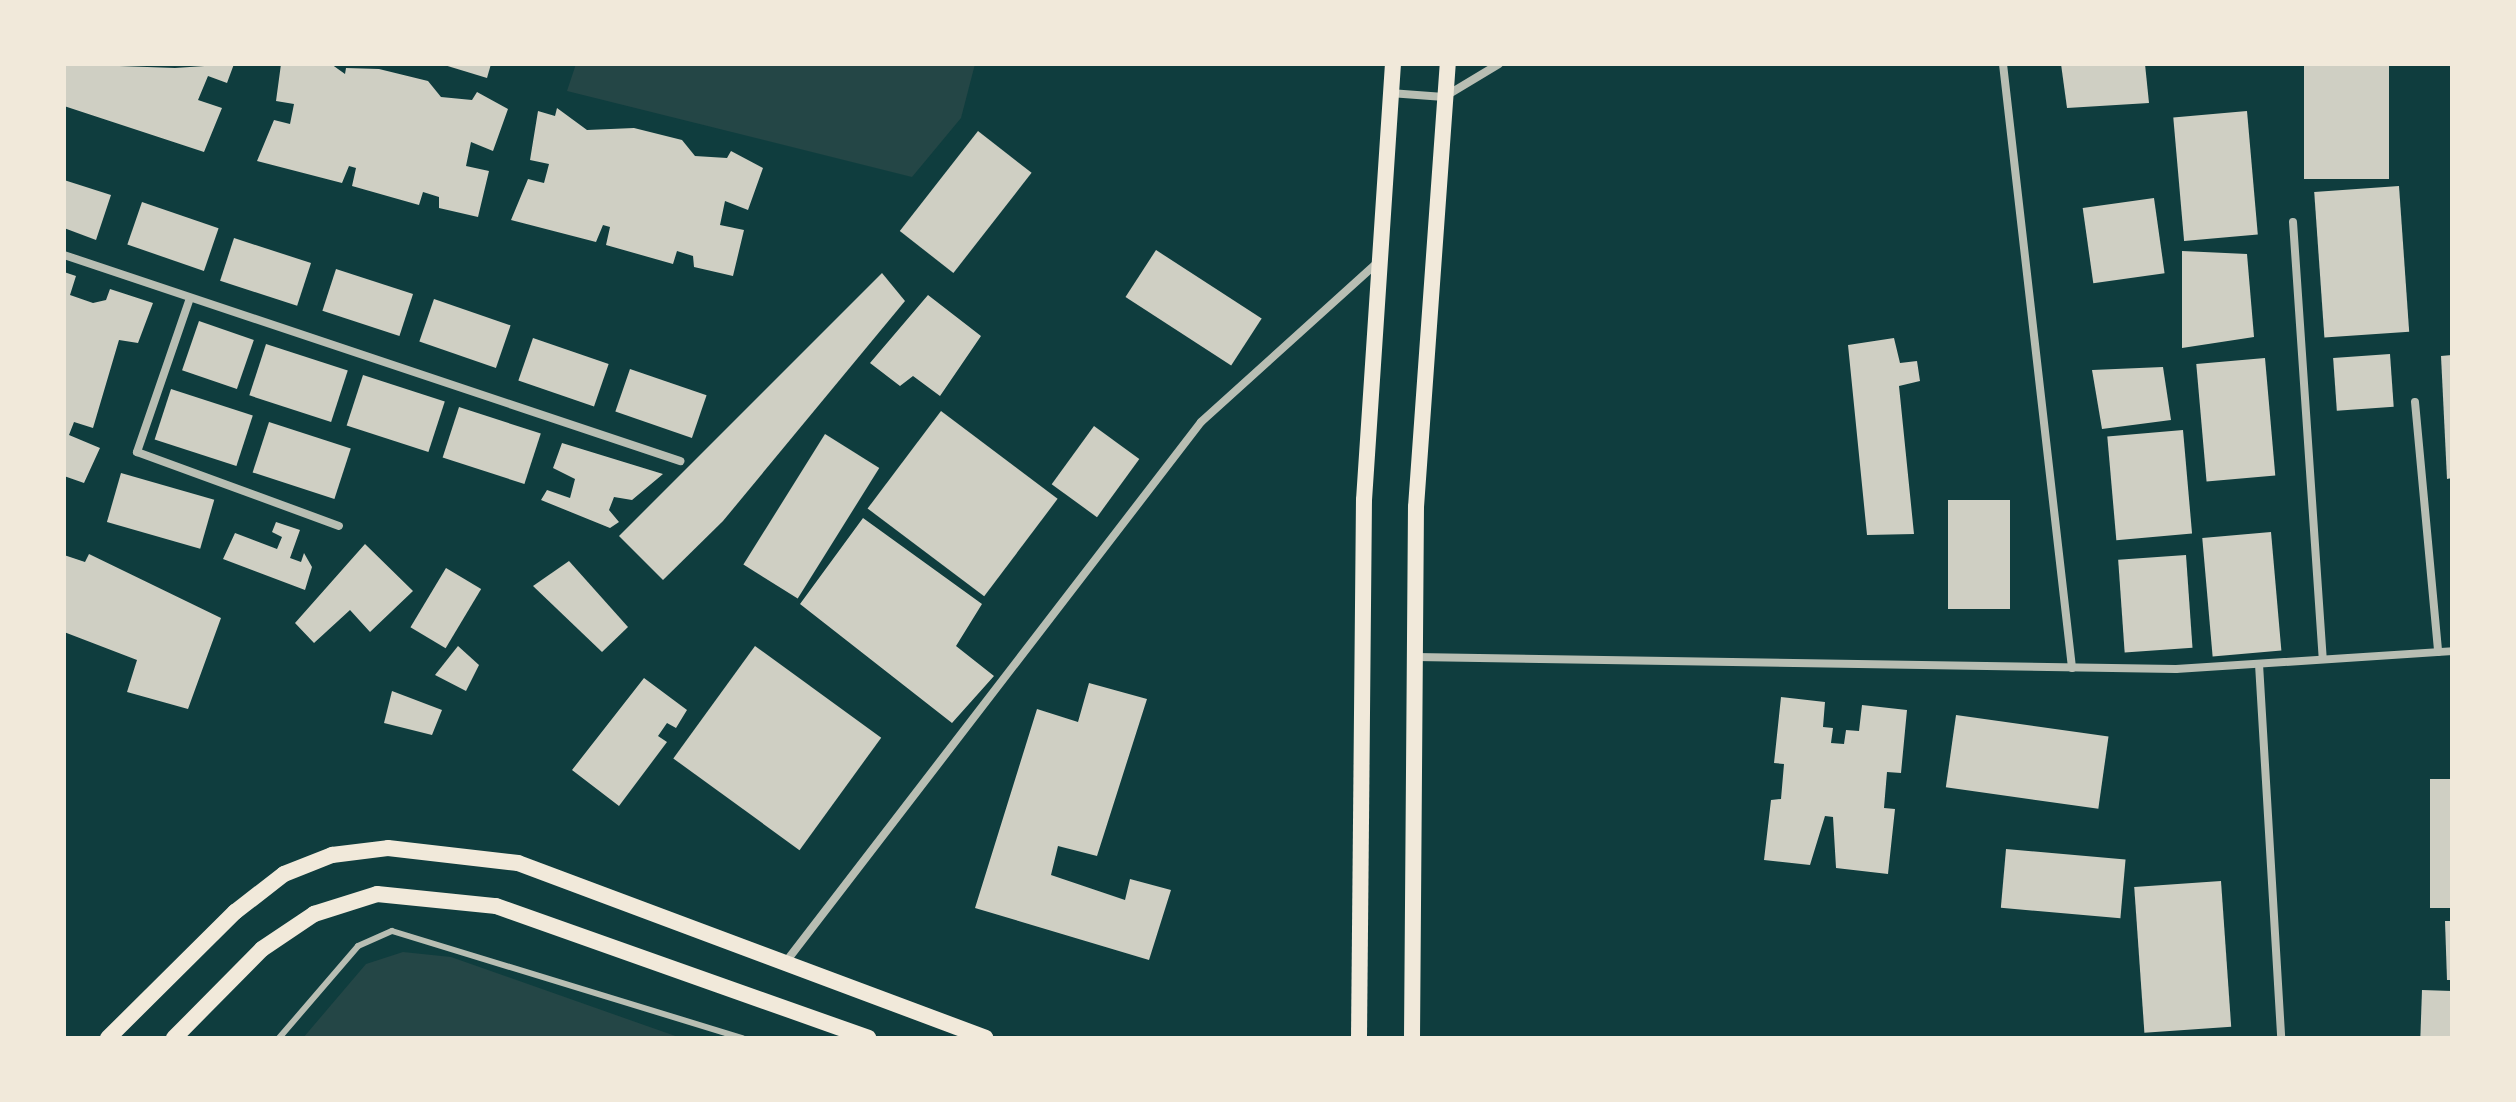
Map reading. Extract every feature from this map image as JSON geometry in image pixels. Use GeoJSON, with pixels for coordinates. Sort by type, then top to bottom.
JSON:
{"type":"FeatureCollection","features":[{"type":"Feature","properties":{"kind":"main road"},"geometry":{"type":"LineString","coordinates":[[1359,1038],[1364,500],[1393,64]]}},
{"type":"Feature","properties":{"kind":"main road"},"geometry":{"type":"LineString","coordinates":[[1412,1038],[1416,507],[1448,64]]}},
{"type":"Feature","properties":{"kind":"main road"},"geometry":{"type":"LineString","coordinates":[[108,1038],[235,912],[284,874],[332,855],[388,848],[518,863],[985,1038]]}},
{"type":"Feature","properties":{"kind":"main road"},"geometry":{"type":"LineString","coordinates":[[174,1038],[262,949],[314,914],[377,894],[496,906],[868,1038]]}},
{"type":"Feature","properties":{"kind":"street"},"geometry":{"type":"LineString","coordinates":[[1390,93],[1444,97],[1499,64]]}},
{"type":"Feature","properties":{"kind":"street"},"geometry":{"type":"LineString","coordinates":[[2003,64],[2072,668]]}},
{"type":"Feature","properties":{"kind":"street"},"geometry":{"type":"LineString","coordinates":[[2293,222],[2323,659]]}},
{"type":"Feature","properties":{"kind":"street"},"geometry":{"type":"LineString","coordinates":[[64,255],[680,461]]}},
{"type":"Feature","properties":{"kind":"street"},"geometry":{"type":"LineString","coordinates":[[785,963],[1201,422],[1379,261]]}},
{"type":"Feature","properties":{"kind":"street"},"geometry":{"type":"LineString","coordinates":[[190,298],[137,452],[339,526]]}},
{"type":"Feature","properties":{"kind":"street"},"geometry":{"type":"LineString","coordinates":[[2415,402],[2438,652]]}},
{"type":"Feature","properties":{"kind":"street"},"geometry":{"type":"LineString","coordinates":[[1415,657],[2072,668],[2259,664],[2452,651]]}},
{"type":"Feature","properties":{"kind":"street"},"geometry":{"type":"LineString","coordinates":[[2259,664],[2281,1038]]}},
{"type":"Feature","properties":{"kind":"lane"},"geometry":{"type":"LineString","coordinates":[[279,1038],[358,946],[402,931],[743,1038]]}},
{"type":"Feature","properties":{"kind":"shaded area"},"geometry":{"type":"Polygon","coordinates":[[[576,64],[975,64],[961,118],[912,177],[567,91],[576,64]]]}},
{"type":"Feature","properties":{"kind":"shaded area"},"geometry":{"type":"Polygon","coordinates":[[[403,952],[451,957],[681,1038],[303,1038],[366,964],[403,952]]]}},
{"type":"Feature","properties":{"kind":"building"},"geometry":{"type":"Polygon","coordinates":[[[64,64],[175,68],[234,64],[227,83],[208,76],[198,100],[222,108],[204,152],[64,106],[64,64]]]}},
{"type":"Feature","properties":{"kind":"building"},"geometry":{"type":"Polygon","coordinates":[[[281,64],[331,64],[345,74],[346,68],[379,69],[428,81],[441,97],[472,100],[477,92],[508,109],[493,151],[471,142],[466,166],[489,171],[478,217],[439,208],[439,197],[423,192],[419,205],[352,186],[356,168],[349,166],[342,183],[257,161],[274,120],[290,124],[294,104],[276,101],[281,64]]]}},
{"type":"Feature","properties":{"kind":"building"},"geometry":{"type":"Polygon","coordinates":[[[441,64],[491,64],[487,78],[441,64]]]}},
{"type":"Feature","properties":{"kind":"building"},"geometry":{"type":"Polygon","coordinates":[[[2061,64],[2145,64],[2149,103],[2067,108],[2061,64]]]}},
{"type":"Feature","properties":{"kind":"building"},"geometry":{"type":"Polygon","coordinates":[[[2304,64],[2389,64],[2389,179],[2304,179],[2304,64]]]}},
{"type":"Feature","properties":{"kind":"building"},"geometry":{"type":"Polygon","coordinates":[[[557,108],[587,130],[634,128],[682,140],[695,156],[727,158],[731,151],[763,168],[748,210],[725,201],[720,225],[744,230],[733,276],[694,267],[693,256],[677,251],[673,264],[606,245],[610,227],[603,225],[596,242],[511,220],[528,179],[544,183],[549,164],[530,160],[538,111],[555,116],[557,108]]]}},
{"type":"Feature","properties":{"kind":"building"},"geometry":{"type":"Polygon","coordinates":[[[2247,111],[2258,235],[2184,241],[2173,117],[2247,111]]]}},
{"type":"Feature","properties":{"kind":"building"},"geometry":{"type":"Polygon","coordinates":[[[978,131],[1032,173],[953,273],[900,231],[978,131]]]}},
{"type":"Feature","properties":{"kind":"building"},"geometry":{"type":"Polygon","coordinates":[[[64,180],[111,195],[96,240],[64,228],[64,180]]]}},
{"type":"Feature","properties":{"kind":"building"},"geometry":{"type":"Polygon","coordinates":[[[2399,186],[2409,332],[2324,338],[2314,192],[2399,186]]]}},
{"type":"Feature","properties":{"kind":"building"},"geometry":{"type":"Polygon","coordinates":[[[2154,198],[2165,273],[2093,283],[2083,208],[2154,198]]]}},
{"type":"Feature","properties":{"kind":"building"},"geometry":{"type":"Polygon","coordinates":[[[142,202],[219,228],[204,271],[127,245],[142,202]]]}},
{"type":"Feature","properties":{"kind":"building"},"geometry":{"type":"Polygon","coordinates":[[[234,238],[311,263],[297,306],[220,281],[234,238]]]}},
{"type":"Feature","properties":{"kind":"building"},"geometry":{"type":"Polygon","coordinates":[[[1156,250],[1262,319],[1231,366],[1126,297],[1156,250]]]}},
{"type":"Feature","properties":{"kind":"building"},"geometry":{"type":"Polygon","coordinates":[[[2182,251],[2247,254],[2254,337],[2182,348],[2182,251]]]}},
{"type":"Feature","properties":{"kind":"building"},"geometry":{"type":"Polygon","coordinates":[[[336,269],[413,294],[399,336],[322,311],[336,269]]]}},
{"type":"Feature","properties":{"kind":"building"},"geometry":{"type":"Polygon","coordinates":[[[64,272],[76,276],[70,295],[93,303],[106,300],[110,289],[153,303],[138,343],[119,340],[93,428],[74,422],[69,435],[100,448],[84,483],[64,476],[64,272]]]}},
{"type":"Feature","properties":{"kind":"building"},"geometry":{"type":"Polygon","coordinates":[[[882,273],[905,301],[723,521],[663,580],[619,536],[882,273]]]}},
{"type":"Feature","properties":{"kind":"building"},"geometry":{"type":"Polygon","coordinates":[[[928,295],[981,336],[940,396],[913,376],[900,386],[870,363],[928,295]]]}},
{"type":"Feature","properties":{"kind":"building"},"geometry":{"type":"Polygon","coordinates":[[[434,299],[511,325],[496,368],[419,342],[434,299]]]}},
{"type":"Feature","properties":{"kind":"building"},"geometry":{"type":"Polygon","coordinates":[[[199,321],[254,340],[237,389],[182,370],[199,321]]]}},
{"type":"Feature","properties":{"kind":"building"},"geometry":{"type":"Polygon","coordinates":[[[533,338],[609,364],[594,407],[518,381],[533,338]]]}},
{"type":"Feature","properties":{"kind":"building"},"geometry":{"type":"Polygon","coordinates":[[[1894,338],[1900,363],[1917,361],[1920,381],[1899,386],[1914,534],[1867,535],[1848,345],[1894,338]]]}},
{"type":"Feature","properties":{"kind":"building"},"geometry":{"type":"Polygon","coordinates":[[[266,344],[348,371],[331,422],[249,395],[266,344]]]}},
{"type":"Feature","properties":{"kind":"building"},"geometry":{"type":"Polygon","coordinates":[[[2390,354],[2394,407],[2337,411],[2333,358],[2390,354]]]}},
{"type":"Feature","properties":{"kind":"building"},"geometry":{"type":"Polygon","coordinates":[[[2452,355],[2452,478],[2447,479],[2441,356],[2452,355]]]}},
{"type":"Feature","properties":{"kind":"building"},"geometry":{"type":"Polygon","coordinates":[[[2265,358],[2275,476],[2207,482],[2196,364],[2265,358]]]}},
{"type":"Feature","properties":{"kind":"building"},"geometry":{"type":"Polygon","coordinates":[[[2163,367],[2171,420],[2102,429],[2092,370],[2163,367]]]}},
{"type":"Feature","properties":{"kind":"building"},"geometry":{"type":"Polygon","coordinates":[[[630,369],[707,395],[692,438],[615,412],[630,369]]]}},
{"type":"Feature","properties":{"kind":"building"},"geometry":{"type":"Polygon","coordinates":[[[363,375],[445,402],[428,452],[347,425],[363,375]]]}},
{"type":"Feature","properties":{"kind":"building"},"geometry":{"type":"Polygon","coordinates":[[[171,389],[253,416],[236,466],[155,439],[171,389]]]}},
{"type":"Feature","properties":{"kind":"building"},"geometry":{"type":"Polygon","coordinates":[[[459,407],[541,434],[524,484],[443,457],[459,407]]]}},
{"type":"Feature","properties":{"kind":"building"},"geometry":{"type":"Polygon","coordinates":[[[941,411],[1058,499],[984,596],[868,508],[941,411]]]}},
{"type":"Feature","properties":{"kind":"building"},"geometry":{"type":"Polygon","coordinates":[[[269,422],[351,449],[334,499],[253,472],[269,422]]]}},
{"type":"Feature","properties":{"kind":"building"},"geometry":{"type":"Polygon","coordinates":[[[1094,426],[1139,459],[1097,517],[1052,484],[1094,426]]]}},
{"type":"Feature","properties":{"kind":"building"},"geometry":{"type":"Polygon","coordinates":[[[2183,430],[2192,534],[2116,540],[2107,437],[2183,430]]]}},
{"type":"Feature","properties":{"kind":"building"},"geometry":{"type":"Polygon","coordinates":[[[825,434],[879,468],[798,599],[743,565],[825,434]]]}},
{"type":"Feature","properties":{"kind":"building"},"geometry":{"type":"Polygon","coordinates":[[[562,443],[663,474],[632,500],[614,497],[609,510],[619,522],[610,528],[541,500],[547,490],[570,498],[575,479],[553,468],[562,443]]]}},
{"type":"Feature","properties":{"kind":"building"},"geometry":{"type":"Polygon","coordinates":[[[121,473],[214,500],[200,549],[107,522],[121,473]]]}},
{"type":"Feature","properties":{"kind":"building"},"geometry":{"type":"Polygon","coordinates":[[[1948,500],[2010,500],[2010,609],[1948,609],[1948,500]]]}},
{"type":"Feature","properties":{"kind":"building"},"geometry":{"type":"Polygon","coordinates":[[[863,518],[982,604],[956,646],[994,676],[952,723],[800,604],[863,518]]]}},
{"type":"Feature","properties":{"kind":"building"},"geometry":{"type":"Polygon","coordinates":[[[276,522],[300,530],[290,558],[301,562],[304,553],[312,567],[305,590],[223,559],[235,533],[277,549],[282,537],[272,532],[276,522]]]}},
{"type":"Feature","properties":{"kind":"building"},"geometry":{"type":"Polygon","coordinates":[[[2271,532],[2281,651],[2213,657],[2202,538],[2271,532]]]}},
{"type":"Feature","properties":{"kind":"building"},"geometry":{"type":"Polygon","coordinates":[[[365,544],[413,591],[370,632],[350,610],[314,643],[295,623],[365,544]]]}},
{"type":"Feature","properties":{"kind":"building"},"geometry":{"type":"Polygon","coordinates":[[[89,554],[221,618],[188,709],[127,692],[137,660],[64,632],[64,555],[85,562],[89,554]]]}},
{"type":"Feature","properties":{"kind":"building"},"geometry":{"type":"Polygon","coordinates":[[[2186,555],[2192,648],[2125,653],[2118,560],[2186,555]]]}},
{"type":"Feature","properties":{"kind":"building"},"geometry":{"type":"Polygon","coordinates":[[[569,561],[628,627],[602,652],[533,586],[569,561]]]}},
{"type":"Feature","properties":{"kind":"building"},"geometry":{"type":"Polygon","coordinates":[[[446,568],[481,589],[446,648],[410,627],[446,568]]]}},
{"type":"Feature","properties":{"kind":"building"},"geometry":{"type":"Polygon","coordinates":[[[458,646],[479,665],[466,691],[435,675],[458,646]]]}},
{"type":"Feature","properties":{"kind":"building"},"geometry":{"type":"Polygon","coordinates":[[[755,646],[881,738],[800,850],[673,758],[755,646]]]}},
{"type":"Feature","properties":{"kind":"building"},"geometry":{"type":"Polygon","coordinates":[[[644,678],[687,710],[676,728],[667,723],[658,736],[667,742],[619,806],[572,770],[644,678]]]}},
{"type":"Feature","properties":{"kind":"building"},"geometry":{"type":"Polygon","coordinates":[[[1089,683],[1147,699],[1097,856],[1058,846],[1051,875],[1125,900],[1130,879],[1171,890],[1149,960],[975,908],[1037,709],[1078,722],[1089,683]]]}},
{"type":"Feature","properties":{"kind":"building"},"geometry":{"type":"Polygon","coordinates":[[[392,691],[442,710],[432,735],[384,723],[392,691]]]}},
{"type":"Feature","properties":{"kind":"building"},"geometry":{"type":"Polygon","coordinates":[[[1781,697],[1825,702],[1823,727],[1833,728],[1831,743],[1844,744],[1846,730],[1859,731],[1862,705],[1907,710],[1901,773],[1887,772],[1884,808],[1895,809],[1888,874],[1836,868],[1833,817],[1825,816],[1810,865],[1764,860],[1771,800],[1781,799],[1784,764],[1774,763],[1781,697]]]}},
{"type":"Feature","properties":{"kind":"building"},"geometry":{"type":"Polygon","coordinates":[[[1956,715],[2109,736],[2098,809],[1946,787],[1956,715]]]}},
{"type":"Feature","properties":{"kind":"building"},"geometry":{"type":"Polygon","coordinates":[[[2430,779],[2452,779],[2452,908],[2430,908],[2430,779]]]}},
{"type":"Feature","properties":{"kind":"building"},"geometry":{"type":"Polygon","coordinates":[[[2006,849],[2126,859],[2120,918],[2001,908],[2006,849]]]}},
{"type":"Feature","properties":{"kind":"building"},"geometry":{"type":"Polygon","coordinates":[[[2221,881],[2231,1027],[2144,1033],[2134,887],[2221,881]]]}},
{"type":"Feature","properties":{"kind":"building"},"geometry":{"type":"Polygon","coordinates":[[[2445,921],[2452,921],[2452,980],[2447,980],[2445,921]]]}},
{"type":"Feature","properties":{"kind":"building"},"geometry":{"type":"Polygon","coordinates":[[[2422,990],[2452,991],[2450,1038],[2420,1038],[2422,990]]]}}]}
